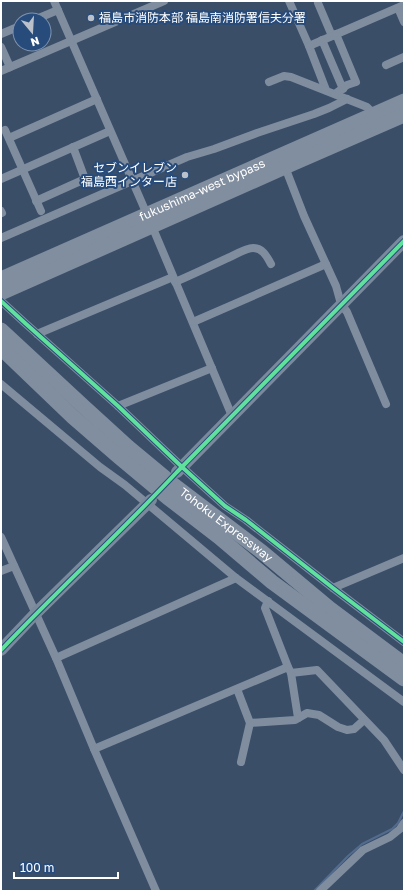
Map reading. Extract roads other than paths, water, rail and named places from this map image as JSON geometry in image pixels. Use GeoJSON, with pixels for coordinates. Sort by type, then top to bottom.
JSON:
{"type":"FeatureCollection","features":[{"type":"Feature","properties":{"kind":"highway","name":"fukushima-west bypass"},"geometry":{"type":"LineString","coordinates":[[1,293],[149,220],[404,101]]}},
{"type":"Feature","properties":{"kind":"highway","name":"fukushima-west bypass"},"geometry":{"type":"LineString","coordinates":[[1,279],[400,120]]}},
{"type":"Feature","properties":{"kind":"highway","name":"Tohoku Expressway"},"geometry":{"type":"LineString","coordinates":[[1,330],[89,412],[175,486],[231,530],[262,552],[329,608],[404,664]]}},
{"type":"Feature","properties":{"kind":"highway","name":"Tohoku Expressway"},"geometry":{"type":"LineString","coordinates":[[1,348],[73,417],[149,482],[219,537],[272,582],[404,679]]}},
{"type":"Feature","properties":{"kind":"highway"},"geometry":{"type":"LineString","coordinates":[[1,356],[73,417]]}},
{"type":"Feature","properties":{"kind":"street"},"geometry":{"type":"LineString","coordinates":[[54,1],[232,416]]}},
{"type":"Feature","properties":{"kind":"street"},"geometry":{"type":"LineString","coordinates":[[1,71],[164,1]]}},
{"type":"Feature","properties":{"kind":"street"},"geometry":{"type":"LineString","coordinates":[[289,1],[326,90]]}},
{"type":"Feature","properties":{"kind":"street"},"geometry":{"type":"LineString","coordinates":[[318,3],[356,82],[347,85],[335,94]]}},
{"type":"Feature","properties":{"kind":"street"},"geometry":{"type":"LineString","coordinates":[[309,46],[401,6],[404,22]]}},
{"type":"Feature","properties":{"kind":"street"},"geometry":{"type":"LineString","coordinates":[[52,12],[58,10]]}},
{"type":"Feature","properties":{"kind":"street"},"geometry":{"type":"LineString","coordinates":[[1,34],[12,29]]}},
{"type":"Feature","properties":{"kind":"street"},"geometry":{"type":"LineString","coordinates":[[322,40],[343,89]]}},
{"type":"Feature","properties":{"kind":"street"},"geometry":{"type":"LineString","coordinates":[[1,47],[10,67]]}},
{"type":"Feature","properties":{"kind":"street"},"geometry":{"type":"LineString","coordinates":[[386,64],[404,57]]}},
{"type":"Feature","properties":{"kind":"street"},"geometry":{"type":"LineString","coordinates":[[269,82],[284,76],[291,77],[367,107],[374,114]]}},
{"type":"Feature","properties":{"kind":"street"},"geometry":{"type":"LineString","coordinates":[[40,212],[7,134],[97,99]]}},
{"type":"Feature","properties":{"kind":"street"},"geometry":{"type":"LineString","coordinates":[[1,238],[187,157],[214,149],[257,132],[314,114],[347,99]]}},
{"type":"Feature","properties":{"kind":"street"},"geometry":{"type":"LineString","coordinates":[[1,179],[110,131]]}},
{"type":"Feature","properties":{"kind":"street"},"geometry":{"type":"LineString","coordinates":[[36,201],[85,179],[73,147]]}},
{"type":"Feature","properties":{"kind":"street"},"geometry":{"type":"LineString","coordinates":[[285,167],[304,216],[336,286],[341,304],[347,312],[386,404]]}},
{"type":"Feature","properties":{"kind":"street"},"geometry":{"type":"LineString","coordinates":[[179,470],[404,241]]}},
{"type":"Feature","properties":{"kind":"street"},"geometry":{"type":"LineString","coordinates":[[37,334],[253,248],[259,249],[263,252],[271,264]]}},
{"type":"Feature","properties":{"kind":"street"},"geometry":{"type":"LineString","coordinates":[[192,322],[326,264]]}},
{"type":"Feature","properties":{"kind":"street"},"geometry":{"type":"LineString","coordinates":[[1,301],[118,406],[179,470],[404,642]]}},
{"type":"Feature","properties":{"kind":"street"},"geometry":{"type":"LineString","coordinates":[[118,406],[212,368]]}},
{"type":"Feature","properties":{"kind":"street"},"geometry":{"type":"LineString","coordinates":[[1,384],[100,468],[149,502],[236,578],[404,702]]}},
{"type":"Feature","properties":{"kind":"street"},"geometry":{"type":"LineString","coordinates":[[1,650],[35,614],[149,502]]}},
{"type":"Feature","properties":{"kind":"street"},"geometry":{"type":"LineString","coordinates":[[1,537],[56,658],[156,891]]}},
{"type":"Feature","properties":{"kind":"street"},"geometry":{"type":"LineString","coordinates":[[333,588],[404,558]]}},
{"type":"Feature","properties":{"kind":"street"},"geometry":{"type":"LineString","coordinates":[[1,571],[14,566]]}},
{"type":"Feature","properties":{"kind":"street"},"geometry":{"type":"LineString","coordinates":[[56,658],[236,578]]}},
{"type":"Feature","properties":{"kind":"street"},"geometry":{"type":"LineString","coordinates":[[268,601],[265,608],[289,670],[298,718]]}},
{"type":"Feature","properties":{"kind":"street"},"geometry":{"type":"LineString","coordinates":[[94,749],[237,689],[289,670],[317,670],[384,740],[404,770]]}},
{"type":"Feature","properties":{"kind":"street"},"geometry":{"type":"LineString","coordinates":[[237,689],[250,723],[240,762]]}},
{"type":"Feature","properties":{"kind":"street"},"geometry":{"type":"LineString","coordinates":[[250,723],[295,720],[307,713],[319,715],[338,727],[347,730],[354,729],[364,720]]}},
{"type":"Feature","properties":{"kind":"street"},"geometry":{"type":"LineString","coordinates":[[320,891],[362,850],[390,837],[400,829],[404,823]]}},
{"type":"Feature","properties":{"kind":"waterway"},"geometry":{"type":"LineString","coordinates":[[314,891],[348,856],[362,844],[392,829],[398,823],[404,811]]}},
{"type":"Feature","properties":{"kind":"place","name":"福島市消防本部 福島南消防署信夫分署"},"geometry":{"type":"Point","coordinates":[91,18]}},
{"type":"Feature","properties":{"kind":"place","name":"セブンイレブン 福島西インター店"},"geometry":{"type":"Point","coordinates":[185,175]}}]}
